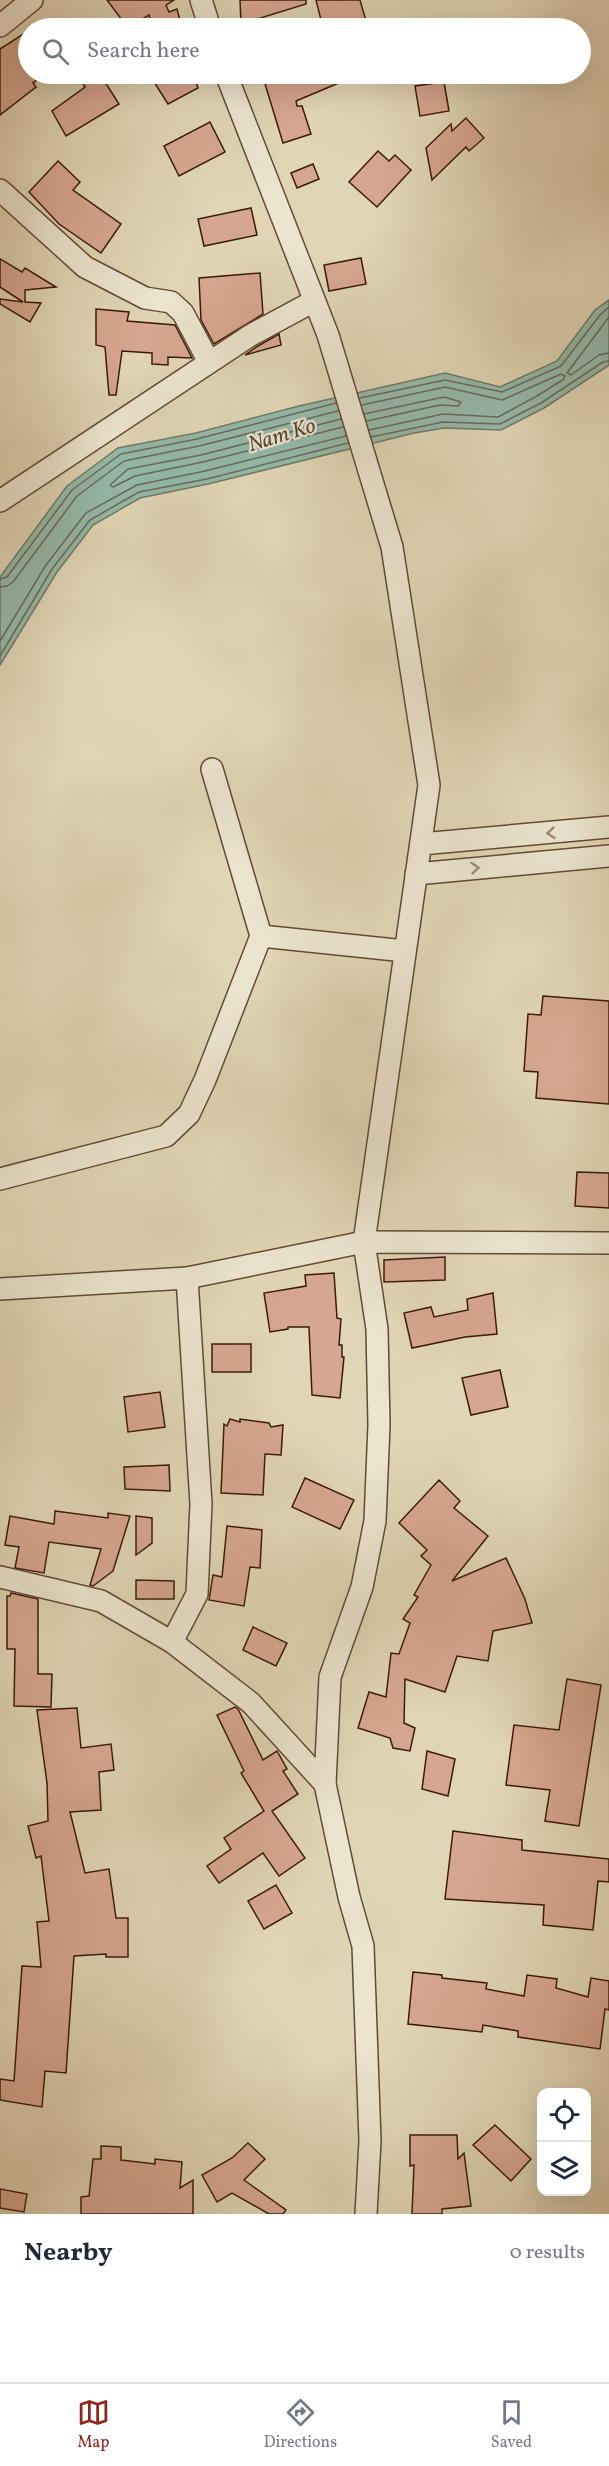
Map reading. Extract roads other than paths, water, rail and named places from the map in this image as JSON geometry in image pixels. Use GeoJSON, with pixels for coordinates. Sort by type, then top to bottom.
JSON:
{"type":"FeatureCollection","features":[{"type":"Feature","properties":{"kind":"street"},"geometry":{"type":"LineString","coordinates":[[0,26],[32,0]]}},
{"type":"Feature","properties":{"kind":"street"},"geometry":{"type":"LineString","coordinates":[[201,2],[207,18]]}},
{"type":"Feature","properties":{"kind":"street"},"geometry":{"type":"LineString","coordinates":[[230,84],[328,335],[392,547],[429,785],[364,1242],[376,1329],[379,1425],[375,1521],[362,1587],[330,1677],[325,1784],[363,1946],[370,2141],[366,2214]]}},
{"type":"Feature","properties":{"kind":"street"},"geometry":{"type":"LineString","coordinates":[[0,190],[85,267],[145,298],[171,302],[183,313],[209,362]]}},
{"type":"Feature","properties":{"kind":"street"},"geometry":{"type":"LineString","coordinates":[[0,501],[251,334],[314,300]]}},
{"type":"Feature","properties":{"kind":"street"},"geometry":{"type":"LineString","coordinates":[[0,1179],[166,1136],[189,1114],[205,1080],[261,936],[212,770]]}},
{"type":"Feature","properties":{"kind":"street"},"geometry":{"type":"LineString","coordinates":[[421,844],[609,827]]}},
{"type":"Feature","properties":{"kind":"street"},"geometry":{"type":"LineString","coordinates":[[416,874],[609,856]]}},
{"type":"Feature","properties":{"kind":"street"},"geometry":{"type":"LineString","coordinates":[[261,936],[405,951]]}},
{"type":"Feature","properties":{"kind":"street"},"geometry":{"type":"LineString","coordinates":[[0,1289],[187,1278],[364,1242],[609,1243]]}},
{"type":"Feature","properties":{"kind":"street"},"geometry":{"type":"LineString","coordinates":[[172,1642],[197,1594],[201,1503],[187,1278]]}},
{"type":"Feature","properties":{"kind":"street"},"geometry":{"type":"LineString","coordinates":[[0,1577],[101,1601],[172,1642],[251,1703],[325,1784]]}},
{"type":"Feature","properties":{"kind":"water","name":"Nam Ko"},"geometry":{"type":"Polygon","coordinates":[[[609,300],[609,365],[544,408],[501,430],[444,428],[414,433],[208,484],[140,498],[93,525],[57,572],[0,665],[0,577],[67,486],[118,448],[196,433],[299,406],[445,373],[500,387],[557,361],[595,310],[609,300]]]}}]}
